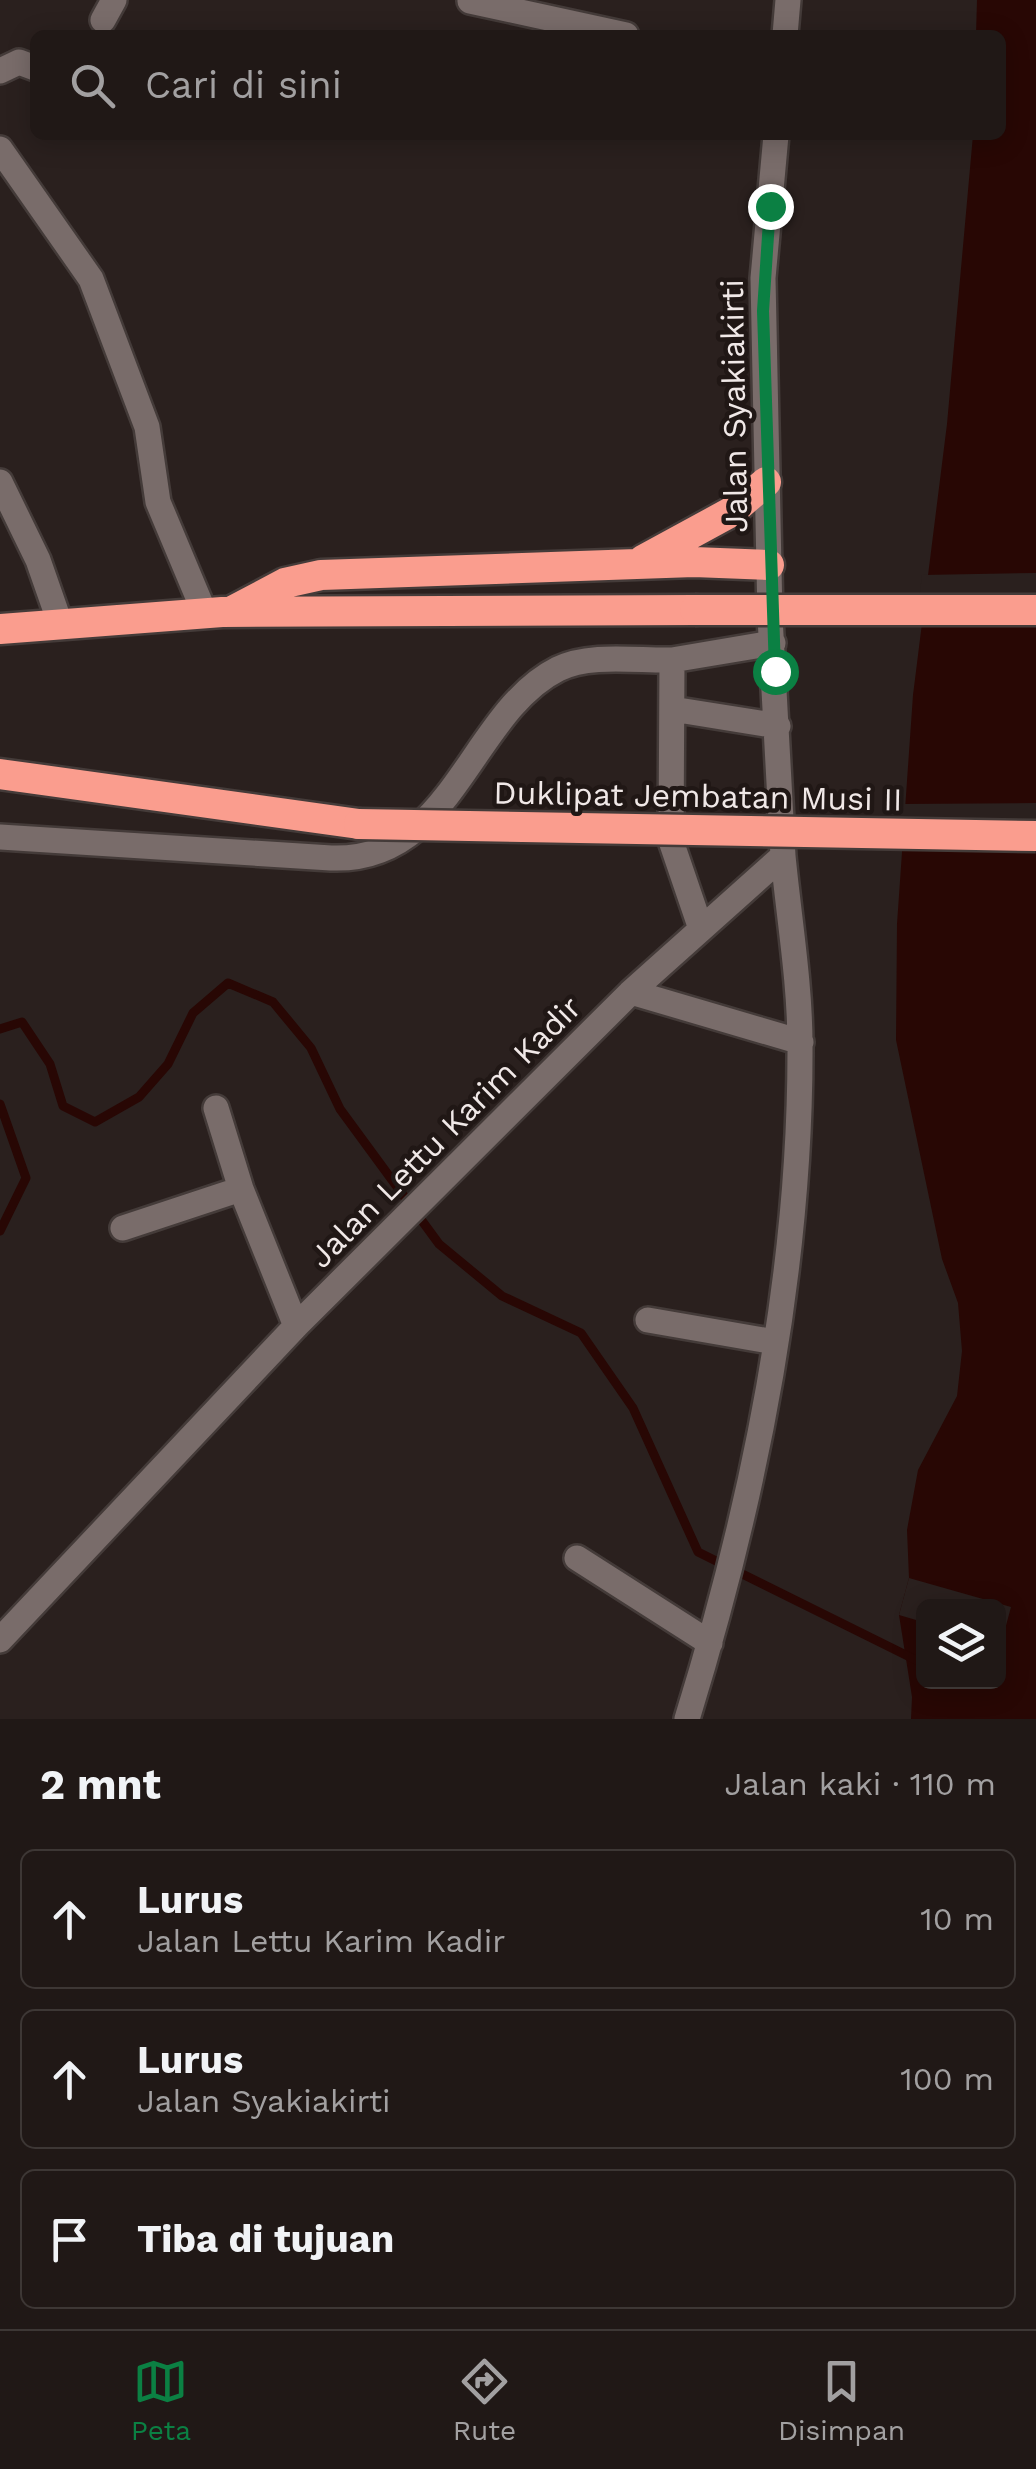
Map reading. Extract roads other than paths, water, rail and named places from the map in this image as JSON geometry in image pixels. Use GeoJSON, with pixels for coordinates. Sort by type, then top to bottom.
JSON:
{"type":"FeatureCollection","features":[{"type":"Feature","properties":{"kind":"highway"},"geometry":{"type":"LineString","coordinates":[[636,564],[731,512],[766,482]]}},
{"type":"Feature","properties":{"kind":"highway"},"geometry":{"type":"LineString","coordinates":[[218,612],[284,582],[321,575],[636,564],[769,565]]}},
{"type":"Feature","properties":{"kind":"highway"},"geometry":{"type":"LineString","coordinates":[[0,629],[218,612],[1036,610]]}},
{"type":"Feature","properties":{"kind":"highway","name":"Duklipat Jembatan Musi II"},"geometry":{"type":"LineString","coordinates":[[0,774],[360,824],[1036,836]]}},
{"type":"Feature","properties":{"kind":"street"},"geometry":{"type":"LineString","coordinates":[[470,1],[603,30]]}},
{"type":"Feature","properties":{"kind":"street"},"geometry":{"type":"LineString","coordinates":[[782,1],[785,30]]}},
{"type":"Feature","properties":{"kind":"street"},"geometry":{"type":"LineString","coordinates":[[0,71],[19,62],[30,66]]}},
{"type":"Feature","properties":{"kind":"street","name":"Jalan Syakiakirti"},"geometry":{"type":"LineString","coordinates":[[772,630],[763,278],[776,140]]}},
{"type":"Feature","properties":{"kind":"street"},"geometry":{"type":"LineString","coordinates":[[0,149],[91,278],[147,427],[158,502],[218,612]]}},
{"type":"Feature","properties":{"kind":"street"},"geometry":{"type":"LineString","coordinates":[[0,482],[38,560],[60,623]]}},
{"type":"Feature","properties":{"kind":"street"},"geometry":{"type":"LineString","coordinates":[[0,838],[332,858],[376,856],[440,806],[519,701],[557,669],[577,662],[672,660],[772,630],[782,856],[800,1042],[796,1177],[775,1342],[740,1522],[687,1719]]}},
{"type":"Feature","properties":{"kind":"street"},"geometry":{"type":"LineString","coordinates":[[672,660],[671,841],[701,930]]}},
{"type":"Feature","properties":{"kind":"street"},"geometry":{"type":"LineString","coordinates":[[672,709],[778,726]]}},
{"type":"Feature","properties":{"kind":"street","name":"Jalan Lettu Karim Kadir"},"geometry":{"type":"LineString","coordinates":[[0,1640],[296,1326],[430,1197],[630,992],[782,856]]}},
{"type":"Feature","properties":{"kind":"street"},"geometry":{"type":"LineString","coordinates":[[630,992],[800,1042]]}},
{"type":"Feature","properties":{"kind":"street"},"geometry":{"type":"LineString","coordinates":[[216,1108],[241,1189],[296,1326]]}},
{"type":"Feature","properties":{"kind":"street"},"geometry":{"type":"LineString","coordinates":[[123,1228],[241,1189]]}},
{"type":"Feature","properties":{"kind":"street"},"geometry":{"type":"LineString","coordinates":[[648,1320],[775,1342]]}},
{"type":"Feature","properties":{"kind":"street"},"geometry":{"type":"LineString","coordinates":[[577,1558],[710,1643]]}},
{"type":"Feature","properties":{"kind":"waterway"},"geometry":{"type":"LineString","coordinates":[[0,1029],[22,1022],[50,1064],[63,1106],[95,1122],[139,1097],[168,1064],[193,1013],[228,983],[273,1002],[311,1048],[340,1109],[439,1244],[502,1296],[581,1333],[633,1408],[698,1552],[916,1660]]}},
{"type":"Feature","properties":{"kind":"waterway"},"geometry":{"type":"LineString","coordinates":[[0,1104],[26,1178],[0,1231]]}}]}
